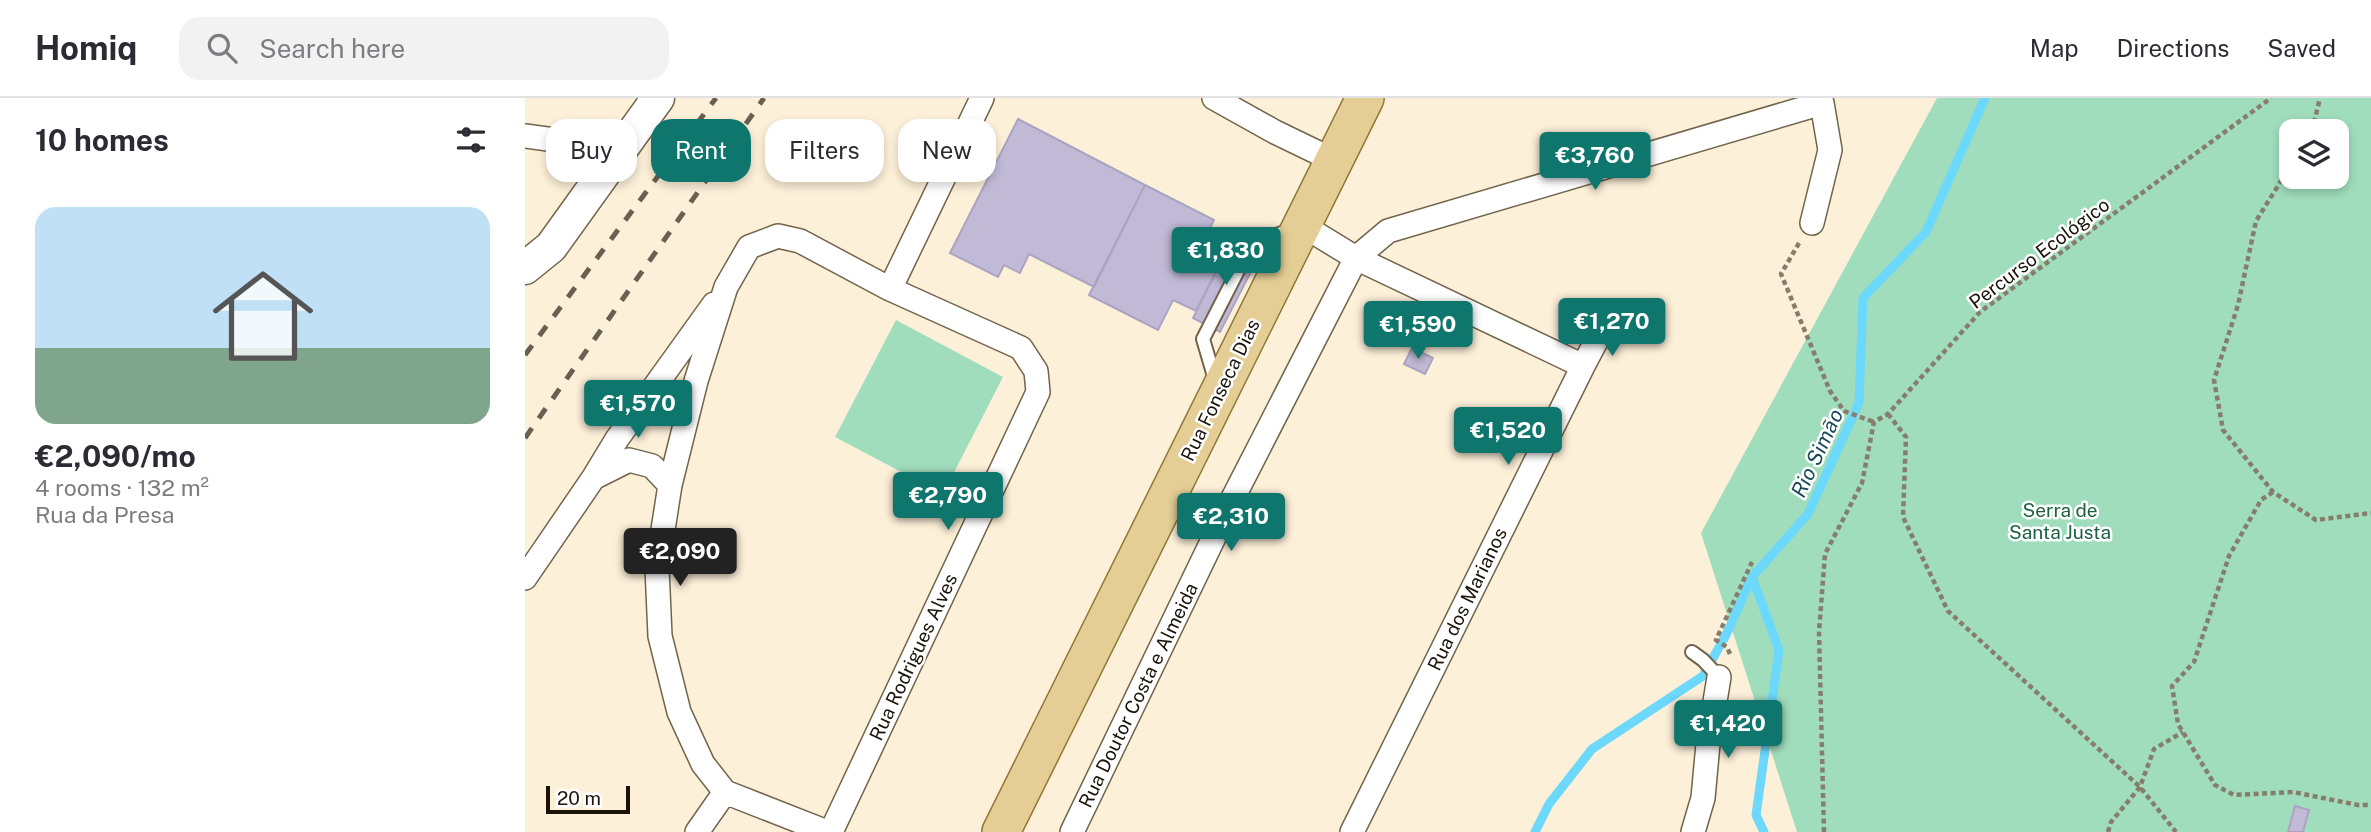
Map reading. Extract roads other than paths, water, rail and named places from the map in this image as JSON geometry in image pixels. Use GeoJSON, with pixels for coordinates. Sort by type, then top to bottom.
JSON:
{"type":"FeatureCollection","features":[{"type":"Feature","properties":{"kind":"main road","name":"Rua Fonseca Dias"},"geometry":{"type":"LineString","coordinates":[[1001,832],[1365,98]]}},
{"type":"Feature","properties":{"kind":"street"},"geometry":{"type":"LineString","coordinates":[[637,126],[658,98]]}},
{"type":"Feature","properties":{"kind":"street"},"geometry":{"type":"LineString","coordinates":[[890,289],[982,98]]}},
{"type":"Feature","properties":{"kind":"street"},"geometry":{"type":"LineString","coordinates":[[1215,98],[1275,132],[1335,161]]}},
{"type":"Feature","properties":{"kind":"street"},"geometry":{"type":"LineString","coordinates":[[1356,258],[1388,231],[1822,103],[1830,149],[1812,223]]}},
{"type":"Feature","properties":{"kind":"street"},"geometry":{"type":"LineString","coordinates":[[525,136],[546,139]]}},
{"type":"Feature","properties":{"kind":"street"},"geometry":{"type":"LineString","coordinates":[[525,268],[551,247],[597,182]]}},
{"type":"Feature","properties":{"kind":"street"},"geometry":{"type":"LineString","coordinates":[[1302,225],[1356,258],[1583,366]]}},
{"type":"Feature","properties":{"kind":"street","name":"Rua Rodrigues Alves"},"geometry":{"type":"LineString","coordinates":[[726,287],[749,247],[778,236],[800,242],[890,289],[1021,348],[1036,371],[1038,392],[829,832]]}},
{"type":"Feature","properties":{"kind":"street","name":"Rua Doutor Costa e Almeida"},"geometry":{"type":"LineString","coordinates":[[1072,832],[1231,502],[1356,258]]}},
{"type":"Feature","properties":{"kind":"street"},"geometry":{"type":"LineString","coordinates":[[525,578],[617,439],[726,287]]}},
{"type":"Feature","properties":{"kind":"street"},"geometry":{"type":"LineString","coordinates":[[726,287],[696,381],[670,485],[657,568],[660,636],[679,712],[703,764],[725,792],[829,832]]}},
{"type":"Feature","properties":{"kind":"street","name":"Rua dos Marianos"},"geometry":{"type":"LineString","coordinates":[[1352,832],[1603,328]]}},
{"type":"Feature","properties":{"kind":"street"},"geometry":{"type":"LineString","coordinates":[[594,477],[629,460],[652,466],[670,485]]}},
{"type":"Feature","properties":{"kind":"street"},"geometry":{"type":"LineString","coordinates":[[1693,832],[1703,799],[1717,675]]}},
{"type":"Feature","properties":{"kind":"street"},"geometry":{"type":"LineString","coordinates":[[697,832],[725,792]]}},
{"type":"Feature","properties":{"kind":"lane"},"geometry":{"type":"LineString","coordinates":[[1692,652],[1717,675]]}},
{"type":"Feature","properties":{"kind":"waterway","name":"Rio Simão"},"geometry":{"type":"LineString","coordinates":[[1764,832],[1756,815],[1779,650],[1752,577],[1808,514],[1859,403],[1863,298],[1926,232],[1985,98]]}},
{"type":"Feature","properties":{"kind":"waterway"},"geometry":{"type":"LineString","coordinates":[[1535,832],[1549,804],[1592,749],[1703,676],[1727,633],[1752,577]]}},
{"type":"Feature","properties":{"kind":"railway"},"geometry":{"type":"LineString","coordinates":[[525,355],[716,98]]}},
{"type":"Feature","properties":{"kind":"railway"},"geometry":{"type":"LineString","coordinates":[[525,438],[764,98]]}},
{"type":"Feature","properties":{"kind":"park label","name":"Serra de Santa Justa"},"geometry":{"type":"Point","coordinates":[2060,521]}}]}
